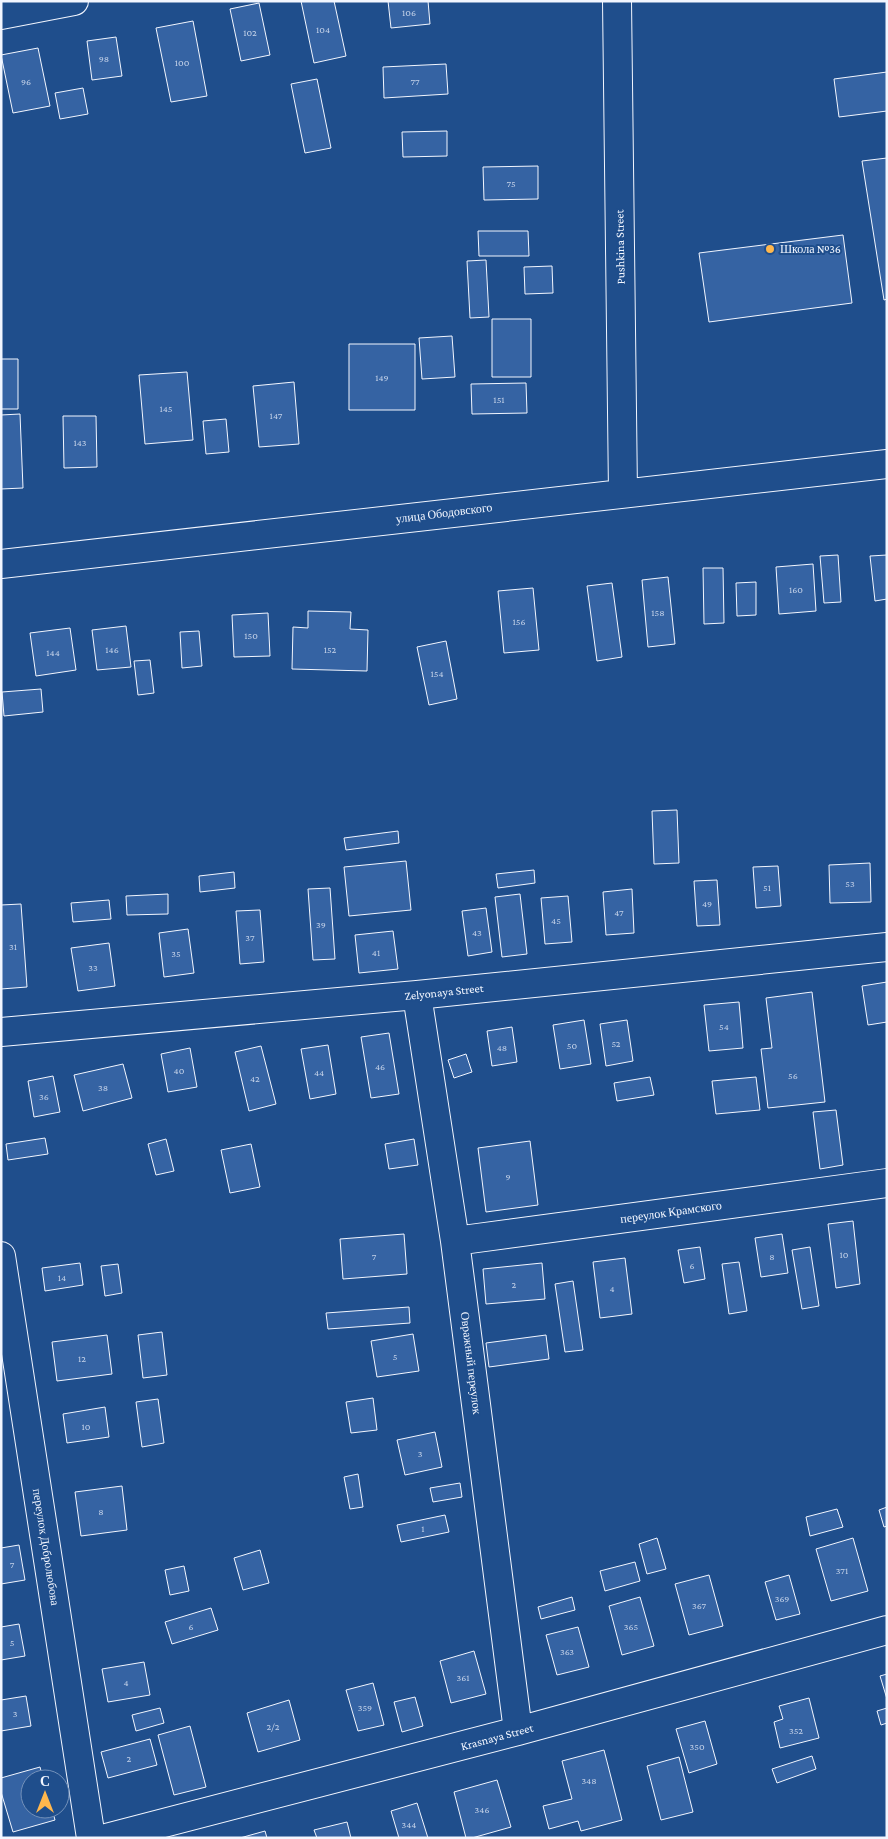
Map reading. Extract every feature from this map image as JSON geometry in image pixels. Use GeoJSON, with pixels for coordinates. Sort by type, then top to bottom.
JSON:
{"type":"FeatureCollection","features":[{"type":"Feature","properties":{"kind":"street"},"geometry":{"type":"LineString","coordinates":[[1,15],[74,1]]}},
{"type":"Feature","properties":{"kind":"street","name":"Pushkina Street"},"geometry":{"type":"LineString","coordinates":[[616,1],[623,493]]}},
{"type":"Feature","properties":{"kind":"street","name":"улица Ободовского"},"geometry":{"type":"LineString","coordinates":[[1,564],[887,464]]}},
{"type":"Feature","properties":{"kind":"street","name":"Zelyonaya Street"},"geometry":{"type":"LineString","coordinates":[[1,1032],[417,996],[887,947]]}},
{"type":"Feature","properties":{"kind":"street","name":"Овражный переулок"},"geometry":{"type":"LineString","coordinates":[[417,996],[455,1241],[518,1731]]}},
{"type":"Feature","properties":{"kind":"street","name":"переулок Крамского"},"geometry":{"type":"LineString","coordinates":[[455,1241],[887,1183]]}},
{"type":"Feature","properties":{"kind":"street","name":"переулок Добролюбова"},"geometry":{"type":"LineString","coordinates":[[1,1256],[91,1838]]}},
{"type":"Feature","properties":{"kind":"street","name":"Krasnaya Street"},"geometry":{"type":"LineString","coordinates":[[106,1838],[518,1731],[887,1630]]}},
{"type":"Feature","properties":{"kind":"building"},"geometry":{"type":"Polygon","coordinates":[[[301,1],[334,1],[346,56],[314,63],[301,1]]]}},
{"type":"Feature","properties":{"kind":"building"},"geometry":{"type":"Polygon","coordinates":[[[388,1],[428,1],[430,24],[391,28],[388,1]]]}},
{"type":"Feature","properties":{"kind":"building"},"geometry":{"type":"Polygon","coordinates":[[[259,3],[270,55],[241,61],[230,9],[259,3]]]}},
{"type":"Feature","properties":{"kind":"building"},"geometry":{"type":"Polygon","coordinates":[[[193,21],[207,96],[171,102],[156,28],[193,21]]]}},
{"type":"Feature","properties":{"kind":"building"},"geometry":{"type":"Polygon","coordinates":[[[116,37],[122,76],[92,80],[87,41],[116,37]]]}},
{"type":"Feature","properties":{"kind":"building"},"geometry":{"type":"Polygon","coordinates":[[[38,48],[50,106],[13,113],[1,55],[38,48]]]}},
{"type":"Feature","properties":{"kind":"building"},"geometry":{"type":"Polygon","coordinates":[[[446,64],[448,94],[384,98],[383,67],[446,64]]]}},
{"type":"Feature","properties":{"kind":"building"},"geometry":{"type":"Polygon","coordinates":[[[887,72],[887,111],[839,117],[834,79],[887,72]]]}},
{"type":"Feature","properties":{"kind":"building"},"geometry":{"type":"Polygon","coordinates":[[[317,79],[331,148],[305,153],[291,84],[317,79]]]}},
{"type":"Feature","properties":{"kind":"building"},"geometry":{"type":"Polygon","coordinates":[[[83,88],[88,114],[60,119],[55,93],[83,88]]]}},
{"type":"Feature","properties":{"kind":"building"},"geometry":{"type":"Polygon","coordinates":[[[447,131],[447,156],[403,157],[402,132],[447,131]]]}},
{"type":"Feature","properties":{"kind":"building"},"geometry":{"type":"Polygon","coordinates":[[[887,158],[887,299],[884,300],[862,161],[887,158]]]}},
{"type":"Feature","properties":{"kind":"building"},"geometry":{"type":"Polygon","coordinates":[[[538,166],[538,199],[484,200],[483,167],[538,166]]]}},
{"type":"Feature","properties":{"kind":"building"},"geometry":{"type":"Polygon","coordinates":[[[478,231],[528,231],[529,256],[479,256],[478,231]]]}},
{"type":"Feature","properties":{"kind":"building"},"geometry":{"type":"Polygon","coordinates":[[[843,235],[852,303],[709,322],[699,253],[843,235]]]}},
{"type":"Feature","properties":{"kind":"building"},"geometry":{"type":"Polygon","coordinates":[[[486,260],[489,317],[470,318],[467,261],[486,260]]]}},
{"type":"Feature","properties":{"kind":"building"},"geometry":{"type":"Polygon","coordinates":[[[552,266],[553,293],[525,294],[524,267],[552,266]]]}},
{"type":"Feature","properties":{"kind":"building"},"geometry":{"type":"Polygon","coordinates":[[[492,319],[531,319],[531,377],[492,377],[492,319]]]}},
{"type":"Feature","properties":{"kind":"building"},"geometry":{"type":"Polygon","coordinates":[[[452,336],[455,377],[422,379],[419,338],[452,336]]]}},
{"type":"Feature","properties":{"kind":"building"},"geometry":{"type":"Polygon","coordinates":[[[349,344],[415,344],[415,410],[349,410],[349,344]]]}},
{"type":"Feature","properties":{"kind":"building"},"geometry":{"type":"Polygon","coordinates":[[[1,359],[18,359],[18,409],[1,409],[1,359]]]}},
{"type":"Feature","properties":{"kind":"building"},"geometry":{"type":"Polygon","coordinates":[[[187,372],[193,440],[145,444],[139,375],[187,372]]]}},
{"type":"Feature","properties":{"kind":"building"},"geometry":{"type":"Polygon","coordinates":[[[294,382],[299,444],[259,447],[253,386],[294,382]]]}},
{"type":"Feature","properties":{"kind":"building"},"geometry":{"type":"Polygon","coordinates":[[[526,383],[527,413],[472,414],[471,384],[526,383]]]}},
{"type":"Feature","properties":{"kind":"building"},"geometry":{"type":"Polygon","coordinates":[[[20,414],[23,488],[1,489],[1,415],[20,414]]]}},
{"type":"Feature","properties":{"kind":"building"},"geometry":{"type":"Polygon","coordinates":[[[63,416],[96,416],[97,467],[64,468],[63,416]]]}},
{"type":"Feature","properties":{"kind":"building"},"geometry":{"type":"Polygon","coordinates":[[[226,419],[229,452],[206,454],[203,421],[226,419]]]}},
{"type":"Feature","properties":{"kind":"building"},"geometry":{"type":"Polygon","coordinates":[[[838,555],[841,602],[824,603],[820,556],[838,555]]]}},
{"type":"Feature","properties":{"kind":"building"},"geometry":{"type":"Polygon","coordinates":[[[887,555],[887,599],[875,601],[870,556],[887,555]]]}},
{"type":"Feature","properties":{"kind":"building"},"geometry":{"type":"Polygon","coordinates":[[[813,564],[816,611],[779,614],[776,567],[813,564]]]}},
{"type":"Feature","properties":{"kind":"building"},"geometry":{"type":"Polygon","coordinates":[[[703,568],[723,568],[724,623],[704,624],[703,568]]]}},
{"type":"Feature","properties":{"kind":"building"},"geometry":{"type":"Polygon","coordinates":[[[668,577],[675,644],[648,647],[642,580],[668,577]]]}},
{"type":"Feature","properties":{"kind":"building"},"geometry":{"type":"Polygon","coordinates":[[[756,582],[756,615],[737,616],[736,583],[756,582]]]}},
{"type":"Feature","properties":{"kind":"building"},"geometry":{"type":"Polygon","coordinates":[[[612,583],[622,657],[597,661],[587,586],[612,583]]]}},
{"type":"Feature","properties":{"kind":"building"},"geometry":{"type":"Polygon","coordinates":[[[533,588],[539,650],[504,653],[498,591],[533,588]]]}},
{"type":"Feature","properties":{"kind":"building"},"geometry":{"type":"Polygon","coordinates":[[[308,611],[351,612],[350,629],[368,630],[367,671],[292,669],[293,627],[308,628],[308,611]]]}},
{"type":"Feature","properties":{"kind":"building"},"geometry":{"type":"Polygon","coordinates":[[[268,613],[270,656],[234,657],[232,615],[268,613]]]}},
{"type":"Feature","properties":{"kind":"building"},"geometry":{"type":"Polygon","coordinates":[[[126,626],[131,667],[97,670],[92,630],[126,626]]]}},
{"type":"Feature","properties":{"kind":"building"},"geometry":{"type":"Polygon","coordinates":[[[70,628],[76,670],[36,676],[30,633],[70,628]]]}},
{"type":"Feature","properties":{"kind":"building"},"geometry":{"type":"Polygon","coordinates":[[[199,631],[202,666],[182,668],[180,632],[199,631]]]}},
{"type":"Feature","properties":{"kind":"building"},"geometry":{"type":"Polygon","coordinates":[[[446,641],[457,699],[429,705],[417,647],[446,641]]]}},
{"type":"Feature","properties":{"kind":"building"},"geometry":{"type":"Polygon","coordinates":[[[150,660],[154,693],[138,695],[134,661],[150,660]]]}},
{"type":"Feature","properties":{"kind":"building"},"geometry":{"type":"Polygon","coordinates":[[[41,689],[43,712],[4,716],[2,692],[41,689]]]}},
{"type":"Feature","properties":{"kind":"building"},"geometry":{"type":"Polygon","coordinates":[[[677,810],[679,863],[654,864],[652,811],[677,810]]]}},
{"type":"Feature","properties":{"kind":"building"},"geometry":{"type":"Polygon","coordinates":[[[398,831],[399,843],[346,850],[344,838],[398,831]]]}},
{"type":"Feature","properties":{"kind":"building"},"geometry":{"type":"Polygon","coordinates":[[[406,861],[411,910],[349,916],[344,867],[406,861]]]}},
{"type":"Feature","properties":{"kind":"building"},"geometry":{"type":"Polygon","coordinates":[[[870,863],[871,902],[830,903],[829,865],[870,863]]]}},
{"type":"Feature","properties":{"kind":"building"},"geometry":{"type":"Polygon","coordinates":[[[778,866],[781,906],[756,908],[753,867],[778,866]]]}},
{"type":"Feature","properties":{"kind":"building"},"geometry":{"type":"Polygon","coordinates":[[[534,870],[535,883],[498,888],[496,874],[534,870]]]}},
{"type":"Feature","properties":{"kind":"building"},"geometry":{"type":"Polygon","coordinates":[[[234,872],[235,888],[200,892],[199,876],[234,872]]]}},
{"type":"Feature","properties":{"kind":"building"},"geometry":{"type":"Polygon","coordinates":[[[717,880],[720,925],[697,926],[694,881],[717,880]]]}},
{"type":"Feature","properties":{"kind":"building"},"geometry":{"type":"Polygon","coordinates":[[[330,888],[335,959],[313,960],[308,889],[330,888]]]}},
{"type":"Feature","properties":{"kind":"building"},"geometry":{"type":"Polygon","coordinates":[[[632,889],[634,933],[606,935],[603,892],[632,889]]]}},
{"type":"Feature","properties":{"kind":"building"},"geometry":{"type":"Polygon","coordinates":[[[168,894],[168,914],[127,915],[126,896],[168,894]]]}},
{"type":"Feature","properties":{"kind":"building"},"geometry":{"type":"Polygon","coordinates":[[[520,894],[527,954],[502,957],[495,897],[520,894]]]}},
{"type":"Feature","properties":{"kind":"building"},"geometry":{"type":"Polygon","coordinates":[[[568,896],[572,942],[545,944],[541,898],[568,896]]]}},
{"type":"Feature","properties":{"kind":"building"},"geometry":{"type":"Polygon","coordinates":[[[109,900],[111,919],[73,922],[71,903],[109,900]]]}},
{"type":"Feature","properties":{"kind":"building"},"geometry":{"type":"Polygon","coordinates":[[[21,904],[27,987],[1,989],[1,905],[21,904]]]}},
{"type":"Feature","properties":{"kind":"building"},"geometry":{"type":"Polygon","coordinates":[[[486,908],[492,952],[468,956],[462,911],[486,908]]]}},
{"type":"Feature","properties":{"kind":"building"},"geometry":{"type":"Polygon","coordinates":[[[260,910],[264,962],[240,964],[236,911],[260,910]]]}},
{"type":"Feature","properties":{"kind":"building"},"geometry":{"type":"Polygon","coordinates":[[[188,929],[194,973],[164,977],[159,933],[188,929]]]}},
{"type":"Feature","properties":{"kind":"building"},"geometry":{"type":"Polygon","coordinates":[[[393,931],[398,969],[359,973],[355,935],[393,931]]]}},
{"type":"Feature","properties":{"kind":"building"},"geometry":{"type":"Polygon","coordinates":[[[109,943],[115,986],[78,991],[71,948],[109,943]]]}},
{"type":"Feature","properties":{"kind":"building"},"geometry":{"type":"Polygon","coordinates":[[[887,982],[887,1022],[868,1025],[862,986],[887,982]]]}},
{"type":"Feature","properties":{"kind":"building"},"geometry":{"type":"Polygon","coordinates":[[[812,992],[825,1102],[768,1108],[761,1049],[772,1048],[766,998],[812,992]]]}},
{"type":"Feature","properties":{"kind":"building"},"geometry":{"type":"Polygon","coordinates":[[[739,1002],[743,1048],[709,1051],[704,1005],[739,1002]]]}},
{"type":"Feature","properties":{"kind":"building"},"geometry":{"type":"Polygon","coordinates":[[[584,1020],[591,1064],[560,1069],[553,1025],[584,1020]]]}},
{"type":"Feature","properties":{"kind":"building"},"geometry":{"type":"Polygon","coordinates":[[[627,1020],[633,1061],[606,1066],[600,1024],[627,1020]]]}},
{"type":"Feature","properties":{"kind":"building"},"geometry":{"type":"Polygon","coordinates":[[[512,1027],[517,1062],[492,1066],[487,1031],[512,1027]]]}},
{"type":"Feature","properties":{"kind":"building"},"geometry":{"type":"Polygon","coordinates":[[[389,1033],[399,1094],[371,1098],[361,1037],[389,1033]]]}},
{"type":"Feature","properties":{"kind":"building"},"geometry":{"type":"Polygon","coordinates":[[[328,1045],[336,1094],[310,1099],[301,1049],[328,1045]]]}},
{"type":"Feature","properties":{"kind":"building"},"geometry":{"type":"Polygon","coordinates":[[[261,1046],[276,1104],[249,1111],[235,1052],[261,1046]]]}},
{"type":"Feature","properties":{"kind":"building"},"geometry":{"type":"Polygon","coordinates":[[[190,1048],[197,1087],[168,1092],[161,1054],[190,1048]]]}},
{"type":"Feature","properties":{"kind":"building"},"geometry":{"type":"Polygon","coordinates":[[[466,1054],[472,1072],[454,1078],[448,1060],[466,1054]]]}},
{"type":"Feature","properties":{"kind":"building"},"geometry":{"type":"Polygon","coordinates":[[[123,1064],[132,1098],[83,1111],[74,1075],[123,1064]]]}},
{"type":"Feature","properties":{"kind":"building"},"geometry":{"type":"Polygon","coordinates":[[[53,1076],[60,1112],[34,1117],[28,1081],[53,1076]]]}},
{"type":"Feature","properties":{"kind":"building"},"geometry":{"type":"Polygon","coordinates":[[[650,1077],[654,1095],[617,1101],[614,1083],[650,1077]]]}},
{"type":"Feature","properties":{"kind":"building"},"geometry":{"type":"Polygon","coordinates":[[[756,1077],[760,1110],[716,1114],[712,1081],[756,1077]]]}},
{"type":"Feature","properties":{"kind":"building"},"geometry":{"type":"Polygon","coordinates":[[[836,1110],[843,1165],[820,1169],[813,1112],[836,1110]]]}},
{"type":"Feature","properties":{"kind":"building"},"geometry":{"type":"Polygon","coordinates":[[[45,1138],[48,1154],[8,1160],[6,1144],[45,1138]]]}},
{"type":"Feature","properties":{"kind":"building"},"geometry":{"type":"Polygon","coordinates":[[[166,1139],[174,1171],[156,1175],[148,1144],[166,1139]]]}},
{"type":"Feature","properties":{"kind":"building"},"geometry":{"type":"Polygon","coordinates":[[[414,1139],[418,1165],[389,1169],[385,1144],[414,1139]]]}},
{"type":"Feature","properties":{"kind":"building"},"geometry":{"type":"Polygon","coordinates":[[[530,1141],[538,1205],[486,1212],[478,1148],[530,1141]]]}},
{"type":"Feature","properties":{"kind":"building"},"geometry":{"type":"Polygon","coordinates":[[[251,1144],[260,1187],[230,1193],[221,1150],[251,1144]]]}},
{"type":"Feature","properties":{"kind":"building"},"geometry":{"type":"Polygon","coordinates":[[[853,1221],[860,1284],[836,1288],[828,1224],[853,1221]]]}},
{"type":"Feature","properties":{"kind":"building"},"geometry":{"type":"Polygon","coordinates":[[[404,1234],[407,1274],[343,1279],[340,1239],[404,1234]]]}},
{"type":"Feature","properties":{"kind":"building"},"geometry":{"type":"Polygon","coordinates":[[[782,1234],[788,1273],[761,1277],[755,1238],[782,1234]]]}},
{"type":"Feature","properties":{"kind":"building"},"geometry":{"type":"Polygon","coordinates":[[[700,1247],[705,1279],[684,1283],[678,1250],[700,1247]]]}},
{"type":"Feature","properties":{"kind":"building"},"geometry":{"type":"Polygon","coordinates":[[[810,1247],[819,1306],[802,1309],[792,1250],[810,1247]]]}},
{"type":"Feature","properties":{"kind":"building"},"geometry":{"type":"Polygon","coordinates":[[[625,1258],[632,1314],[600,1318],[593,1262],[625,1258]]]}},
{"type":"Feature","properties":{"kind":"building"},"geometry":{"type":"Polygon","coordinates":[[[739,1262],[747,1311],[729,1314],[722,1264],[739,1262]]]}},
{"type":"Feature","properties":{"kind":"building"},"geometry":{"type":"Polygon","coordinates":[[[80,1263],[83,1285],[45,1291],[42,1268],[80,1263]]]}},
{"type":"Feature","properties":{"kind":"building"},"geometry":{"type":"Polygon","coordinates":[[[542,1263],[545,1299],[486,1304],[483,1269],[542,1263]]]}},
{"type":"Feature","properties":{"kind":"building"},"geometry":{"type":"Polygon","coordinates":[[[118,1264],[122,1293],[105,1296],[101,1266],[118,1264]]]}},
{"type":"Feature","properties":{"kind":"building"},"geometry":{"type":"Polygon","coordinates":[[[573,1281],[583,1350],[565,1352],[555,1284],[573,1281]]]}},
{"type":"Feature","properties":{"kind":"building"},"geometry":{"type":"Polygon","coordinates":[[[409,1307],[410,1323],[328,1329],[326,1313],[409,1307]]]}},
{"type":"Feature","properties":{"kind":"building"},"geometry":{"type":"Polygon","coordinates":[[[162,1332],[167,1375],[143,1378],[138,1335],[162,1332]]]}},
{"type":"Feature","properties":{"kind":"building"},"geometry":{"type":"Polygon","coordinates":[[[413,1334],[419,1371],[377,1377],[371,1341],[413,1334]]]}},
{"type":"Feature","properties":{"kind":"building"},"geometry":{"type":"Polygon","coordinates":[[[107,1335],[112,1374],[57,1381],[52,1342],[107,1335]]]}},
{"type":"Feature","properties":{"kind":"building"},"geometry":{"type":"Polygon","coordinates":[[[546,1335],[549,1359],[489,1367],[486,1343],[546,1335]]]}},
{"type":"Feature","properties":{"kind":"building"},"geometry":{"type":"Polygon","coordinates":[[[373,1398],[377,1430],[351,1433],[346,1402],[373,1398]]]}},
{"type":"Feature","properties":{"kind":"building"},"geometry":{"type":"Polygon","coordinates":[[[158,1399],[164,1443],[142,1447],[136,1402],[158,1399]]]}},
{"type":"Feature","properties":{"kind":"building"},"geometry":{"type":"Polygon","coordinates":[[[105,1407],[109,1437],[67,1443],[63,1414],[105,1407]]]}},
{"type":"Feature","properties":{"kind":"building"},"geometry":{"type":"Polygon","coordinates":[[[435,1432],[442,1467],[405,1475],[397,1440],[435,1432]]]}},
{"type":"Feature","properties":{"kind":"building"},"geometry":{"type":"Polygon","coordinates":[[[358,1474],[363,1507],[350,1509],[344,1477],[358,1474]]]}},
{"type":"Feature","properties":{"kind":"building"},"geometry":{"type":"Polygon","coordinates":[[[460,1483],[462,1497],[433,1502],[430,1488],[460,1483]]]}},
{"type":"Feature","properties":{"kind":"building"},"geometry":{"type":"Polygon","coordinates":[[[122,1486],[127,1530],[81,1536],[75,1492],[122,1486]]]}},
{"type":"Feature","properties":{"kind":"building"},"geometry":{"type":"Polygon","coordinates":[[[887,1507],[887,1526],[884,1527],[879,1510],[887,1507]]]}},
{"type":"Feature","properties":{"kind":"building"},"geometry":{"type":"Polygon","coordinates":[[[837,1509],[843,1527],[810,1536],[806,1517],[837,1509]]]}},
{"type":"Feature","properties":{"kind":"building"},"geometry":{"type":"Polygon","coordinates":[[[445,1515],[449,1532],[401,1542],[397,1525],[445,1515]]]}},
{"type":"Feature","properties":{"kind":"building"},"geometry":{"type":"Polygon","coordinates":[[[657,1538],[666,1569],[647,1574],[639,1544],[657,1538]]]}},
{"type":"Feature","properties":{"kind":"building"},"geometry":{"type":"Polygon","coordinates":[[[853,1538],[868,1591],[831,1601],[816,1549],[853,1538]]]}},
{"type":"Feature","properties":{"kind":"building"},"geometry":{"type":"Polygon","coordinates":[[[19,1545],[25,1580],[1,1584],[1,1548],[19,1545]]]}},
{"type":"Feature","properties":{"kind":"building"},"geometry":{"type":"Polygon","coordinates":[[[260,1550],[269,1583],[243,1590],[234,1558],[260,1550]]]}},
{"type":"Feature","properties":{"kind":"building"},"geometry":{"type":"Polygon","coordinates":[[[635,1562],[640,1581],[605,1591],[600,1571],[635,1562]]]}},
{"type":"Feature","properties":{"kind":"building"},"geometry":{"type":"Polygon","coordinates":[[[184,1566],[189,1591],[170,1595],[165,1570],[184,1566]]]}},
{"type":"Feature","properties":{"kind":"building"},"geometry":{"type":"Polygon","coordinates":[[[709,1575],[723,1626],[689,1635],[675,1584],[709,1575]]]}},
{"type":"Feature","properties":{"kind":"building"},"geometry":{"type":"Polygon","coordinates":[[[789,1575],[800,1614],[776,1620],[765,1582],[789,1575]]]}},
{"type":"Feature","properties":{"kind":"building"},"geometry":{"type":"Polygon","coordinates":[[[572,1597],[575,1610],[541,1619],[538,1607],[572,1597]]]}},
{"type":"Feature","properties":{"kind":"building"},"geometry":{"type":"Polygon","coordinates":[[[640,1597],[654,1646],[622,1655],[609,1606],[640,1597]]]}},
{"type":"Feature","properties":{"kind":"building"},"geometry":{"type":"Polygon","coordinates":[[[211,1608],[218,1630],[172,1644],[165,1622],[211,1608]]]}},
{"type":"Feature","properties":{"kind":"building"},"geometry":{"type":"Polygon","coordinates":[[[19,1624],[25,1656],[1,1660],[1,1627],[19,1624]]]}},
{"type":"Feature","properties":{"kind":"building"},"geometry":{"type":"Polygon","coordinates":[[[578,1627],[589,1667],[557,1675],[546,1635],[578,1627]]]}},
{"type":"Feature","properties":{"kind":"building"},"geometry":{"type":"Polygon","coordinates":[[[474,1651],[486,1694],[451,1703],[440,1661],[474,1651]]]}},
{"type":"Feature","properties":{"kind":"building"},"geometry":{"type":"Polygon","coordinates":[[[144,1662],[150,1695],[108,1702],[102,1669],[144,1662]]]}},
{"type":"Feature","properties":{"kind":"building"},"geometry":{"type":"Polygon","coordinates":[[[887,1674],[887,1699],[880,1676],[887,1674]]]}},
{"type":"Feature","properties":{"kind":"building"},"geometry":{"type":"Polygon","coordinates":[[[373,1683],[384,1725],[358,1731],[346,1690],[373,1683]]]}},
{"type":"Feature","properties":{"kind":"building"},"geometry":{"type":"Polygon","coordinates":[[[26,1696],[31,1726],[1,1731],[1,1700],[26,1696]]]}},
{"type":"Feature","properties":{"kind":"building"},"geometry":{"type":"Polygon","coordinates":[[[415,1697],[423,1726],[402,1732],[394,1702],[415,1697]]]}},
{"type":"Feature","properties":{"kind":"building"},"geometry":{"type":"Polygon","coordinates":[[[809,1698],[819,1738],[780,1748],[774,1722],[783,1719],[779,1706],[809,1698]]]}},
{"type":"Feature","properties":{"kind":"building"},"geometry":{"type":"Polygon","coordinates":[[[289,1700],[300,1740],[258,1752],[247,1713],[289,1700]]]}},
{"type":"Feature","properties":{"kind":"building"},"geometry":{"type":"Polygon","coordinates":[[[160,1708],[164,1723],[136,1731],[132,1715],[160,1708]]]}},
{"type":"Feature","properties":{"kind":"building"},"geometry":{"type":"Polygon","coordinates":[[[887,1708],[887,1723],[881,1725],[877,1711],[887,1708]]]}},
{"type":"Feature","properties":{"kind":"building"},"geometry":{"type":"Polygon","coordinates":[[[705,1721],[717,1764],[689,1773],[676,1729],[705,1721]]]}},
{"type":"Feature","properties":{"kind":"building"},"geometry":{"type":"Polygon","coordinates":[[[190,1726],[206,1787],[174,1795],[158,1735],[190,1726]]]}},
{"type":"Feature","properties":{"kind":"building"},"geometry":{"type":"Polygon","coordinates":[[[150,1739],[157,1765],[108,1778],[101,1752],[150,1739]]]}},
{"type":"Feature","properties":{"kind":"building"},"geometry":{"type":"Polygon","coordinates":[[[604,1750],[622,1820],[581,1831],[578,1821],[549,1829],[543,1806],[572,1799],[562,1761],[604,1750]]]}},
{"type":"Feature","properties":{"kind":"building"},"geometry":{"type":"Polygon","coordinates":[[[812,1756],[816,1769],[777,1783],[772,1769],[812,1756]]]}},
{"type":"Feature","properties":{"kind":"building"},"geometry":{"type":"Polygon","coordinates":[[[679,1757],[693,1812],[661,1820],[647,1766],[679,1757]]]}},
{"type":"Feature","properties":{"kind":"building"},"geometry":{"type":"Polygon","coordinates":[[[20,1773],[20,1819],[55,1820],[13,1832],[1,1792],[1,1778],[20,1773]]]}},
{"type":"Feature","properties":{"kind":"building"},"geometry":{"type":"Polygon","coordinates":[[[497,1780],[511,1827],[466,1838],[454,1792],[497,1780]]]}},
{"type":"Feature","properties":{"kind":"building"},"geometry":{"type":"Polygon","coordinates":[[[417,1803],[428,1838],[399,1838],[391,1811],[417,1803]]]}},
{"type":"Feature","properties":{"kind":"building"},"geometry":{"type":"Polygon","coordinates":[[[347,1822],[351,1838],[317,1838],[314,1830],[347,1822]]]}},
{"type":"Feature","properties":{"kind":"building"},"geometry":{"type":"Polygon","coordinates":[[[265,1831],[267,1838],[240,1838],[265,1831]]]}},
{"type":"Feature","properties":{"kind":"place","name":"Школа №36"},"geometry":{"type":"Point","coordinates":[770,249]}}]}
